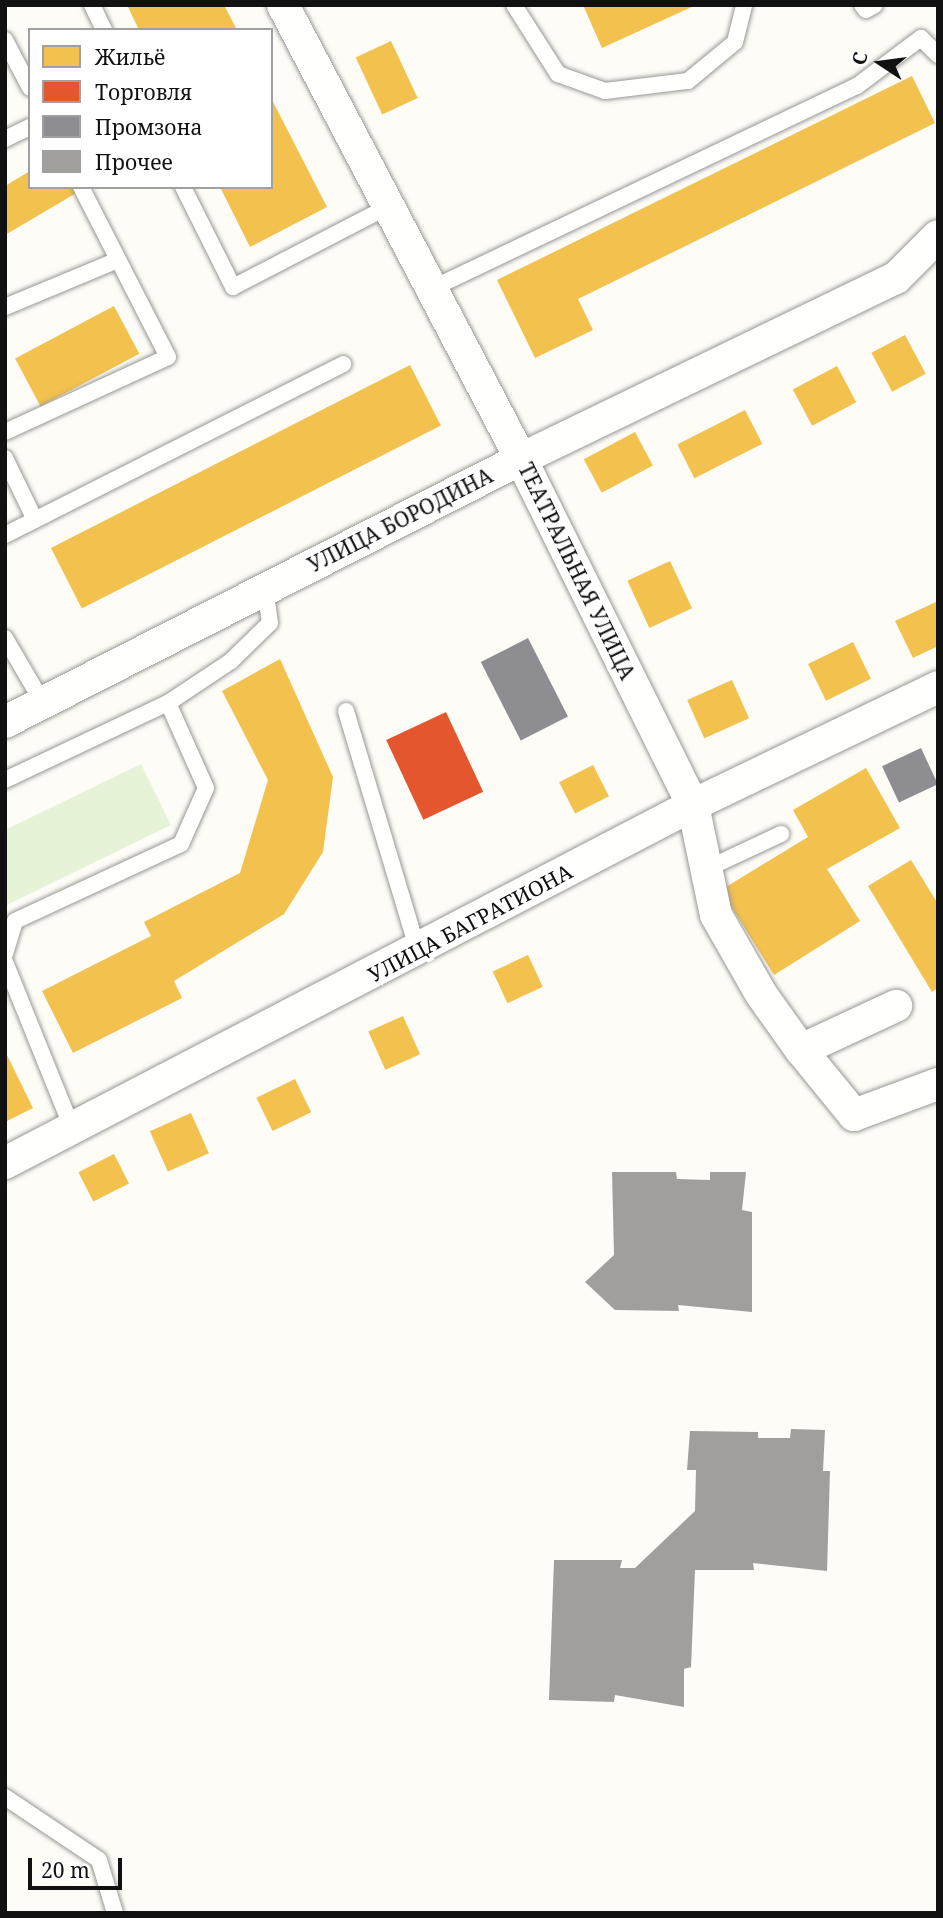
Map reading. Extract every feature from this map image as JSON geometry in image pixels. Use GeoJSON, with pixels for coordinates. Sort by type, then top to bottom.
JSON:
{"type":"FeatureCollection","features":[{"type":"Feature","properties":{"kind":"street","name":"ТЕАТРАЛЬНАЯ УЛИЦА"},"geometry":{"type":"LineString","coordinates":[[283,5],[521,459],[693,805],[716,915],[761,994],[801,1050],[854,1115],[938,1084]]}},
{"type":"Feature","properties":{"kind":"street","name":"УЛИЦА БОРОДИНА"},"geometry":{"type":"LineString","coordinates":[[5,722],[521,459],[896,278],[938,236]]}},
{"type":"Feature","properties":{"kind":"street","name":"УЛИЦА БАГРАТИОНА"},"geometry":{"type":"LineString","coordinates":[[5,1163],[418,951],[693,805],[938,687]]}},
{"type":"Feature","properties":{"kind":"street"},"geometry":{"type":"LineString","coordinates":[[801,1050],[895,1006]]}},
{"type":"Feature","properties":{"kind":"lane"},"geometry":{"type":"LineString","coordinates":[[92,5],[103,28]]}},
{"type":"Feature","properties":{"kind":"lane"},"geometry":{"type":"LineString","coordinates":[[514,5],[558,74],[605,91],[688,80],[735,42],[744,5]]}},
{"type":"Feature","properties":{"kind":"lane"},"geometry":{"type":"LineString","coordinates":[[862,5],[866,10],[875,5]]}},
{"type":"Feature","properties":{"kind":"lane"},"geometry":{"type":"LineString","coordinates":[[431,289],[857,86],[921,38],[938,55]]}},
{"type":"Feature","properties":{"kind":"lane"},"geometry":{"type":"LineString","coordinates":[[5,40],[28,84]]}},
{"type":"Feature","properties":{"kind":"lane"},"geometry":{"type":"LineString","coordinates":[[5,139],[28,128]]}},
{"type":"Feature","properties":{"kind":"lane"},"geometry":{"type":"LineString","coordinates":[[5,432],[168,357],[82,189]]}},
{"type":"Feature","properties":{"kind":"lane"},"geometry":{"type":"LineString","coordinates":[[184,189],[233,287],[388,206]]}},
{"type":"Feature","properties":{"kind":"lane"},"geometry":{"type":"LineString","coordinates":[[5,307],[118,260]]}},
{"type":"Feature","properties":{"kind":"lane"},"geometry":{"type":"LineString","coordinates":[[5,535],[343,364]]}},
{"type":"Feature","properties":{"kind":"lane"},"geometry":{"type":"LineString","coordinates":[[5,458],[35,520]]}},
{"type":"Feature","properties":{"kind":"lane"},"geometry":{"type":"LineString","coordinates":[[5,780],[168,703],[231,661],[270,623],[265,589]]}},
{"type":"Feature","properties":{"kind":"lane"},"geometry":{"type":"LineString","coordinates":[[5,638],[43,703]]}},
{"type":"Feature","properties":{"kind":"lane"},"geometry":{"type":"LineString","coordinates":[[5,954],[15,921],[180,844],[206,788],[168,703]]}},
{"type":"Feature","properties":{"kind":"lane"},"geometry":{"type":"LineString","coordinates":[[346,711],[418,951]]}},
{"type":"Feature","properties":{"kind":"lane"},"geometry":{"type":"LineString","coordinates":[[706,869],[781,834]]}},
{"type":"Feature","properties":{"kind":"lane"},"geometry":{"type":"LineString","coordinates":[[5,962],[72,1128]]}},
{"type":"Feature","properties":{"kind":"lane"},"geometry":{"type":"LineString","coordinates":[[5,1797],[99,1860],[115,1913]]}},
{"type":"Feature","properties":{"kind":"green space"},"geometry":{"type":"Polygon","coordinates":[[[141,764],[171,825],[7,905],[5,830],[141,764]]]}},
{"type":"Feature","properties":{"kind":"building: Жильё"},"geometry":{"type":"Polygon","coordinates":[[[127,5],[224,5],[236,28],[138,28],[127,5]]]}},
{"type":"Feature","properties":{"kind":"building: Жильё"},"geometry":{"type":"Polygon","coordinates":[[[583,5],[696,5],[602,48],[583,5]]]}},
{"type":"Feature","properties":{"kind":"building: Жильё"},"geometry":{"type":"Polygon","coordinates":[[[391,41],[418,98],[382,115],[356,57],[391,41]]]}},
{"type":"Feature","properties":{"kind":"building: Жильё"},"geometry":{"type":"Polygon","coordinates":[[[912,76],[935,123],[578,299],[593,330],[535,358],[497,280],[912,76]]]}},
{"type":"Feature","properties":{"kind":"building: Жильё"},"geometry":{"type":"Polygon","coordinates":[[[273,102],[327,207],[250,247],[221,189],[273,189],[273,102]]]}},
{"type":"Feature","properties":{"kind":"building: Жильё"},"geometry":{"type":"Polygon","coordinates":[[[28,172],[28,189],[76,189],[78,192],[5,235],[5,186],[28,172]]]}},
{"type":"Feature","properties":{"kind":"building: Жильё"},"geometry":{"type":"Polygon","coordinates":[[[114,306],[139,354],[40,406],[15,359],[114,306]]]}},
{"type":"Feature","properties":{"kind":"building: Жильё"},"geometry":{"type":"Polygon","coordinates":[[[905,335],[926,374],[892,392],[871,353],[905,335]]]}},
{"type":"Feature","properties":{"kind":"building: Жильё"},"geometry":{"type":"Polygon","coordinates":[[[410,365],[441,426],[82,609],[51,548],[410,365]]]}},
{"type":"Feature","properties":{"kind":"building: Жильё"},"geometry":{"type":"Polygon","coordinates":[[[837,366],[856,402],[812,426],[793,389],[837,366]]]}},
{"type":"Feature","properties":{"kind":"building: Жильё"},"geometry":{"type":"Polygon","coordinates":[[[745,410],[762,444],[695,478],[677,445],[745,410]]]}},
{"type":"Feature","properties":{"kind":"building: Жильё"},"geometry":{"type":"Polygon","coordinates":[[[635,432],[653,466],[602,493],[584,459],[635,432]]]}},
{"type":"Feature","properties":{"kind":"building: Жильё"},"geometry":{"type":"Polygon","coordinates":[[[670,561],[692,608],[649,628],[627,581],[670,561]]]}},
{"type":"Feature","properties":{"kind":"building: Жильё"},"geometry":{"type":"Polygon","coordinates":[[[938,601],[938,646],[913,658],[895,621],[938,601]]]}},
{"type":"Feature","properties":{"kind":"building: Жильё"},"geometry":{"type":"Polygon","coordinates":[[[853,642],[871,679],[826,701],[808,664],[853,642]]]}},
{"type":"Feature","properties":{"kind":"building: Жильё"},"geometry":{"type":"Polygon","coordinates":[[[280,659],[333,777],[323,852],[284,914],[174,981],[182,998],[73,1053],[42,991],[151,936],[144,922],[240,873],[268,780],[222,691],[280,659]]]}},
{"type":"Feature","properties":{"kind":"building: Жильё"},"geometry":{"type":"Polygon","coordinates":[[[732,680],[749,718],[704,738],[687,700],[732,680]]]}},
{"type":"Feature","properties":{"kind":"building: Жильё"},"geometry":{"type":"Polygon","coordinates":[[[593,765],[609,796],[575,813],[559,782],[593,765]]]}},
{"type":"Feature","properties":{"kind":"building: Жильё"},"geometry":{"type":"Polygon","coordinates":[[[866,768],[900,828],[827,869],[860,921],[774,975],[721,890],[808,837],[793,810],[866,768]]]}},
{"type":"Feature","properties":{"kind":"building: Жильё"},"geometry":{"type":"Polygon","coordinates":[[[911,860],[938,904],[938,988],[932,992],[868,886],[911,860]]]}},
{"type":"Feature","properties":{"kind":"building: Жильё"},"geometry":{"type":"Polygon","coordinates":[[[528,955],[543,987],[507,1003],[493,971],[528,955]]]}},
{"type":"Feature","properties":{"kind":"building: Жильё"},"geometry":{"type":"Polygon","coordinates":[[[403,1016],[420,1054],[385,1070],[368,1031],[403,1016]]]}},
{"type":"Feature","properties":{"kind":"building: Жильё"},"geometry":{"type":"Polygon","coordinates":[[[5,1051],[33,1108],[5,1122],[5,1051]]]}},
{"type":"Feature","properties":{"kind":"building: Жильё"},"geometry":{"type":"Polygon","coordinates":[[[295,1079],[311,1112],[273,1131],[256,1098],[295,1079]]]}},
{"type":"Feature","properties":{"kind":"building: Жильё"},"geometry":{"type":"Polygon","coordinates":[[[191,1113],[209,1153],[168,1171],[150,1131],[191,1113]]]}},
{"type":"Feature","properties":{"kind":"building: Жильё"},"geometry":{"type":"Polygon","coordinates":[[[114,1154],[129,1183],[93,1202],[78,1172],[114,1154]]]}},
{"type":"Feature","properties":{"kind":"building: Торговля"},"geometry":{"type":"Polygon","coordinates":[[[446,712],[483,792],[423,820],[386,740],[446,712]]]}},
{"type":"Feature","properties":{"kind":"building: Промзона"},"geometry":{"type":"Polygon","coordinates":[[[528,638],[568,716],[521,740],[481,662],[528,638]]]}},
{"type":"Feature","properties":{"kind":"building: Промзона"},"geometry":{"type":"Polygon","coordinates":[[[921,748],[938,784],[899,802],[882,766],[921,748]]]}},
{"type":"Feature","properties":{"kind":"building: Прочее"},"geometry":{"type":"Polygon","coordinates":[[[612,1172],[676,1172],[677,1179],[710,1180],[710,1172],[746,1172],[742,1210],[752,1212],[752,1312],[678,1305],[679,1311],[615,1310],[585,1282],[614,1255],[612,1172]]]}},
{"type":"Feature","properties":{"kind":"building: Прочее"},"geometry":{"type":"Polygon","coordinates":[[[791,1429],[825,1430],[823,1471],[830,1471],[827,1571],[753,1563],[754,1570],[695,1570],[691,1667],[684,1669],[684,1707],[615,1695],[614,1702],[549,1700],[554,1560],[622,1560],[620,1568],[635,1568],[695,1511],[696,1470],[687,1470],[690,1431],[758,1432],[758,1438],[790,1438],[791,1429]]]}}]}
